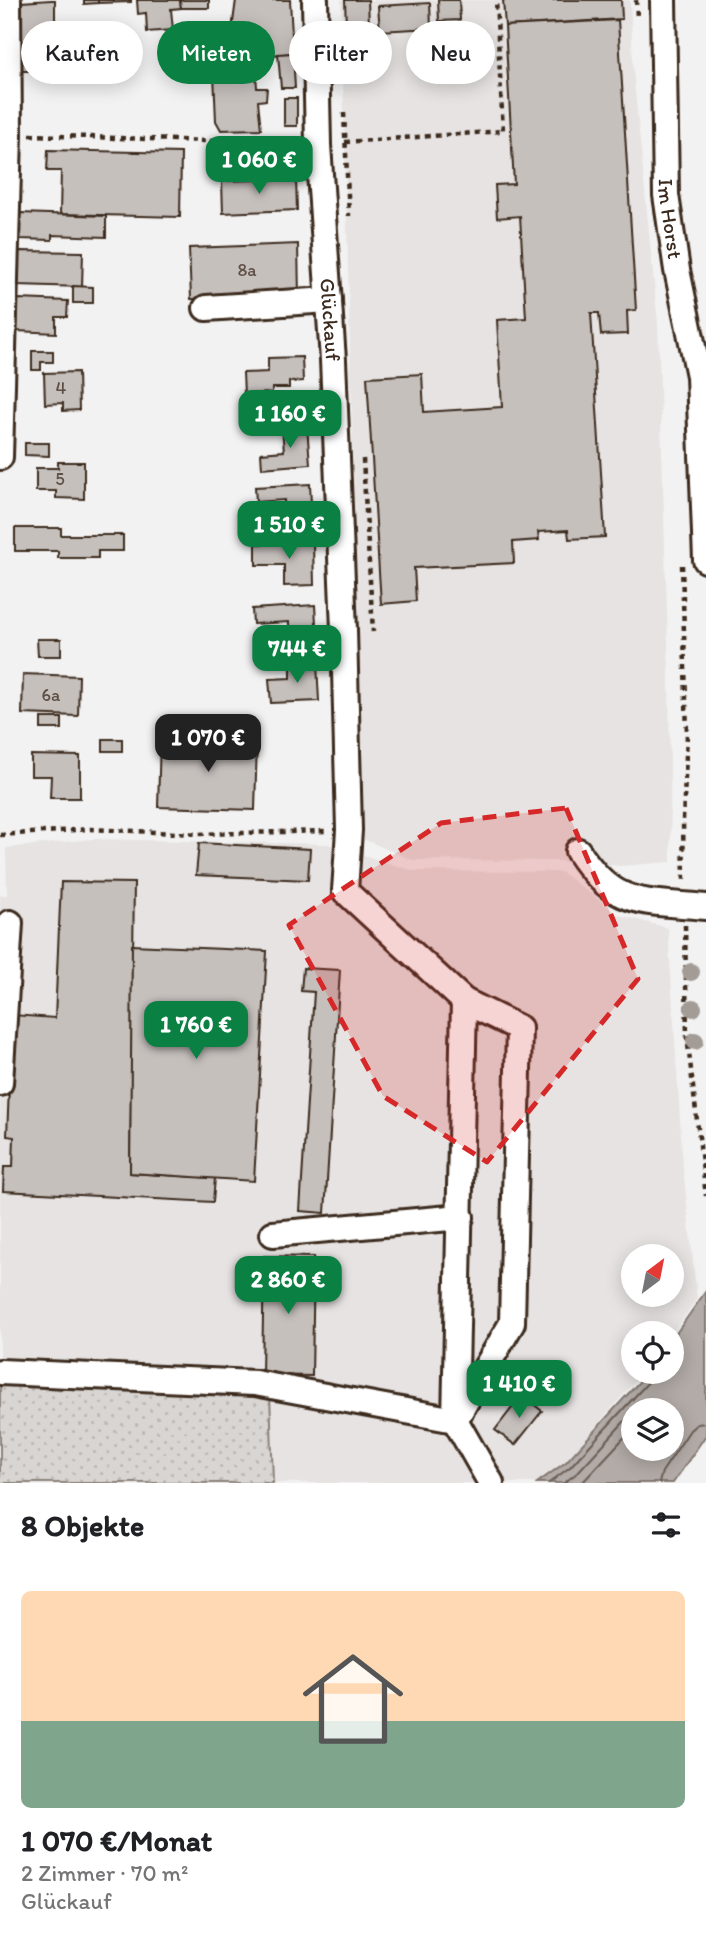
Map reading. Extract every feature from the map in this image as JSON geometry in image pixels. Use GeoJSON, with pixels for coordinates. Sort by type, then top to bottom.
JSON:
{"type":"FeatureCollection","features":[{"type":"Feature","properties":{"kind":"street"},"geometry":{"type":"LineString","coordinates":[[0,457],[9,135],[8,0]]}},
{"type":"Feature","properties":{"kind":"street","name":"Glückauf"},"geometry":{"type":"LineString","coordinates":[[315,0],[318,145],[329,300],[344,630],[349,830],[345,891],[464,1001]]}},
{"type":"Feature","properties":{"kind":"street","name":"Im Horst"},"geometry":{"type":"LineString","coordinates":[[663,0],[666,195],[677,270],[699,376],[694,559]]}},
{"type":"Feature","properties":{"kind":"street"},"geometry":{"type":"LineString","coordinates":[[206,308],[329,300]]}},
{"type":"Feature","properties":{"kind":"street"},"geometry":{"type":"LineString","coordinates":[[578,851],[591,872],[623,897],[695,906]]}},
{"type":"Feature","properties":{"kind":"street"},"geometry":{"type":"LineString","coordinates":[[0,1083],[10,923]]}},
{"type":"Feature","properties":{"kind":"street"},"geometry":{"type":"LineString","coordinates":[[456,1420],[512,1323],[519,1028],[464,1001],[456,1420],[491,1483]]}},
{"type":"Feature","properties":{"kind":"street"},"geometry":{"type":"LineString","coordinates":[[274,1234],[461,1217]]}},
{"type":"Feature","properties":{"kind":"street"},"geometry":{"type":"LineString","coordinates":[[0,1372],[255,1383],[456,1420]]}},
{"type":"Feature","properties":{"kind":"path"},"geometry":{"type":"LineString","coordinates":[[9,135],[318,145],[503,131],[496,0]]}},
{"type":"Feature","properties":{"kind":"path"},"geometry":{"type":"LineString","coordinates":[[636,0],[638,28]]}},
{"type":"Feature","properties":{"kind":"path"},"geometry":{"type":"LineString","coordinates":[[694,559],[683,820],[695,906],[687,1036],[706,1196]]}},
{"type":"Feature","properties":{"kind":"path"},"geometry":{"type":"LineString","coordinates":[[0,835],[90,829],[198,834],[349,830]]}},
{"type":"Feature","properties":{"kind":"highlighted area"},"geometry":{"type":"Polygon","coordinates":[[[566,808],[638,979],[487,1162],[383,1096],[289,925],[441,823],[566,808]]]}},
{"type":"Feature","properties":{"kind":"shaded area"},"geometry":{"type":"Polygon","coordinates":[[[341,0],[630,0],[634,80],[658,324],[669,675],[671,862],[620,866],[560,861],[412,860],[363,839],[343,84],[392,84],[392,21],[342,21],[341,0]]]}},
{"type":"Feature","properties":{"kind":"shaded area"},"geometry":{"type":"Polygon","coordinates":[[[92,839],[328,844],[414,871],[561,872],[619,915],[668,928],[683,1167],[697,1299],[681,1321],[621,1321],[621,1384],[633,1384],[565,1462],[536,1483],[273,1483],[269,1393],[0,1380],[0,895],[7,895],[6,848],[92,839]]]}},
{"type":"Feature","properties":{"kind":"shaded area"},"geometry":{"type":"Polygon","coordinates":[[[0,1380],[270,1393],[273,1483],[0,1483],[0,1380]]]}},
{"type":"Feature","properties":{"kind":"water"},"geometry":{"type":"Polygon","coordinates":[[[706,1291],[706,1435],[673,1483],[537,1483],[566,1462],[621,1402],[621,1461],[684,1461],[684,1398],[624,1398],[637,1384],[684,1384],[684,1322],[706,1291]]]}},
{"type":"Feature","properties":{"kind":"building"},"geometry":{"type":"Polygon","coordinates":[[[55,0],[55,21],[21,21],[21,2],[55,0]]]}},
{"type":"Feature","properties":{"kind":"building"},"geometry":{"type":"Polygon","coordinates":[[[84,0],[98,0],[98,3],[84,4],[84,0]]]}},
{"type":"Feature","properties":{"kind":"building"},"geometry":{"type":"Polygon","coordinates":[[[98,0],[131,0],[131,2],[98,3],[98,0]]]}},
{"type":"Feature","properties":{"kind":"building"},"geometry":{"type":"Polygon","coordinates":[[[137,0],[180,0],[181,8],[171,9],[172,21],[157,21],[157,31],[147,32],[146,13],[138,14],[137,0]]]}},
{"type":"Feature","properties":{"kind":"building"},"geometry":{"type":"Polygon","coordinates":[[[180,0],[209,0],[209,8],[181,8],[180,0]]]}},
{"type":"Feature","properties":{"kind":"building"},"geometry":{"type":"Polygon","coordinates":[[[236,0],[290,0],[289,53],[275,55],[275,21],[233,21],[236,0]]]}},
{"type":"Feature","properties":{"kind":"building"},"geometry":{"type":"Polygon","coordinates":[[[345,0],[368,0],[369,21],[346,21],[345,0]]]}},
{"type":"Feature","properties":{"kind":"building"},"geometry":{"type":"Polygon","coordinates":[[[438,0],[459,0],[460,20],[439,21],[438,0]]]}},
{"type":"Feature","properties":{"kind":"building"},"geometry":{"type":"Polygon","coordinates":[[[503,0],[621,0],[622,19],[505,26],[503,0]]]}},
{"type":"Feature","properties":{"kind":"building"},"geometry":{"type":"Polygon","coordinates":[[[430,3],[431,21],[406,21],[406,29],[392,30],[392,21],[379,21],[378,6],[430,3]]]}},
{"type":"Feature","properties":{"kind":"building"},"geometry":{"type":"Polygon","coordinates":[[[618,20],[636,310],[627,311],[628,334],[601,335],[599,313],[591,313],[605,537],[569,539],[568,530],[538,532],[539,540],[513,542],[514,563],[414,568],[416,601],[381,604],[367,377],[422,374],[424,412],[502,407],[497,320],[526,318],[520,216],[497,218],[495,185],[514,184],[505,26],[618,20]]]}},
{"type":"Feature","properties":{"kind":"building"},"geometry":{"type":"Polygon","coordinates":[[[289,53],[289,84],[295,84],[295,88],[281,88],[278,54],[289,53]]]}},
{"type":"Feature","properties":{"kind":"building"},"geometry":{"type":"Polygon","coordinates":[[[214,84],[257,84],[257,88],[267,88],[266,100],[258,101],[261,129],[221,130],[216,121],[214,84]]]}},
{"type":"Feature","properties":{"kind":"building"},"geometry":{"type":"Polygon","coordinates":[[[284,98],[297,98],[297,126],[284,126],[284,98]]]}},
{"type":"Feature","properties":{"kind":"building"},"geometry":{"type":"Polygon","coordinates":[[[48,150],[181,153],[180,217],[60,214],[61,171],[47,171],[48,150]]]}},
{"type":"Feature","properties":{"kind":"building"},"geometry":{"type":"Polygon","coordinates":[[[296,179],[297,210],[223,213],[222,181],[296,179]]]}},
{"type":"Feature","properties":{"kind":"building"},"geometry":{"type":"Polygon","coordinates":[[[20,213],[106,216],[106,237],[52,235],[52,240],[19,239],[20,213]]]}},
{"type":"Feature","properties":{"kind":"building"},"geometry":{"type":"Polygon","coordinates":[[[298,244],[299,296],[191,299],[189,248],[298,244]]]}},
{"type":"Feature","properties":{"kind":"building"},"geometry":{"type":"Polygon","coordinates":[[[19,251],[83,252],[82,287],[18,285],[19,251]]]}},
{"type":"Feature","properties":{"kind":"building"},"geometry":{"type":"Polygon","coordinates":[[[73,286],[93,287],[93,303],[73,303],[73,286]]]}},
{"type":"Feature","properties":{"kind":"building"},"geometry":{"type":"Polygon","coordinates":[[[18,299],[68,301],[67,317],[56,317],[56,333],[17,331],[18,299]]]}},
{"type":"Feature","properties":{"kind":"building"},"geometry":{"type":"Polygon","coordinates":[[[32,351],[53,351],[53,362],[41,362],[41,370],[32,370],[32,351]]]}},
{"type":"Feature","properties":{"kind":"building"},"geometry":{"type":"Polygon","coordinates":[[[302,357],[303,381],[289,382],[289,388],[272,388],[272,393],[244,394],[243,373],[268,372],[268,358],[302,357]]]}},
{"type":"Feature","properties":{"kind":"building"},"geometry":{"type":"Polygon","coordinates":[[[78,372],[79,410],[63,411],[63,403],[45,404],[44,373],[78,372]]]}},
{"type":"Feature","properties":{"kind":"building"},"geometry":{"type":"Polygon","coordinates":[[[307,426],[310,464],[262,468],[261,453],[284,451],[282,428],[307,426]]]}},
{"type":"Feature","properties":{"kind":"building"},"geometry":{"type":"Polygon","coordinates":[[[25,443],[49,443],[49,456],[25,455],[25,443]]]}},
{"type":"Feature","properties":{"kind":"building"},"geometry":{"type":"Polygon","coordinates":[[[58,462],[84,462],[84,499],[56,498],[56,491],[36,491],[36,468],[58,468],[58,462]]]}},
{"type":"Feature","properties":{"kind":"building"},"geometry":{"type":"Polygon","coordinates":[[[310,484],[312,523],[285,525],[284,500],[256,502],[255,487],[310,484]]]}},
{"type":"Feature","properties":{"kind":"building"},"geometry":{"type":"Polygon","coordinates":[[[15,528],[61,528],[61,535],[123,535],[123,551],[98,551],[98,558],[58,558],[58,551],[15,551],[15,528]]]}},
{"type":"Feature","properties":{"kind":"building"},"geometry":{"type":"Polygon","coordinates":[[[313,543],[314,585],[284,586],[284,565],[256,565],[256,544],[313,543]]]}},
{"type":"Feature","properties":{"kind":"building"},"geometry":{"type":"Polygon","coordinates":[[[315,605],[317,642],[290,643],[289,622],[253,624],[252,609],[315,605]]]}},
{"type":"Feature","properties":{"kind":"building"},"geometry":{"type":"Polygon","coordinates":[[[37,639],[61,639],[61,656],[38,656],[37,639]]]}},
{"type":"Feature","properties":{"kind":"building"},"geometry":{"type":"Polygon","coordinates":[[[317,663],[319,701],[271,703],[269,679],[291,678],[291,664],[317,663]]]}},
{"type":"Feature","properties":{"kind":"building"},"geometry":{"type":"Polygon","coordinates":[[[23,674],[79,676],[78,716],[22,714],[23,674]]]}},
{"type":"Feature","properties":{"kind":"building"},"geometry":{"type":"Polygon","coordinates":[[[41,718],[62,718],[62,729],[41,729],[41,718]]]}},
{"type":"Feature","properties":{"kind":"building"},"geometry":{"type":"Polygon","coordinates":[[[160,738],[257,740],[255,810],[158,807],[160,738]]]}},
{"type":"Feature","properties":{"kind":"building"},"geometry":{"type":"Polygon","coordinates":[[[103,739],[122,739],[122,751],[103,751],[103,739]]]}},
{"type":"Feature","properties":{"kind":"building"},"geometry":{"type":"Polygon","coordinates":[[[31,755],[80,756],[80,798],[50,798],[51,776],[31,776],[31,755]]]}},
{"type":"Feature","properties":{"kind":"building"},"geometry":{"type":"Polygon","coordinates":[[[199,843],[310,849],[308,880],[196,875],[199,843]]]}},
{"type":"Feature","properties":{"kind":"building"},"geometry":{"type":"Polygon","coordinates":[[[61,882],[134,883],[130,1173],[215,1178],[213,1202],[3,1191],[4,1167],[13,1167],[14,1137],[7,1136],[12,1015],[55,1018],[61,882]]]}},
{"type":"Feature","properties":{"kind":"building"},"geometry":{"type":"Polygon","coordinates":[[[132,945],[267,951],[254,1181],[130,1173],[132,945]]]}},
{"type":"Feature","properties":{"kind":"building"},"geometry":{"type":"Polygon","coordinates":[[[303,968],[340,970],[325,1213],[300,1211],[314,992],[301,991],[303,968]]]}},
{"type":"Feature","properties":{"kind":"building"},"geometry":{"type":"Polygon","coordinates":[[[264,1256],[314,1257],[312,1376],[262,1375],[264,1256]]]}},
{"type":"Feature","properties":{"kind":"building"},"geometry":{"type":"Polygon","coordinates":[[[522,1395],[542,1411],[515,1445],[495,1430],[522,1395]]]}}]}
